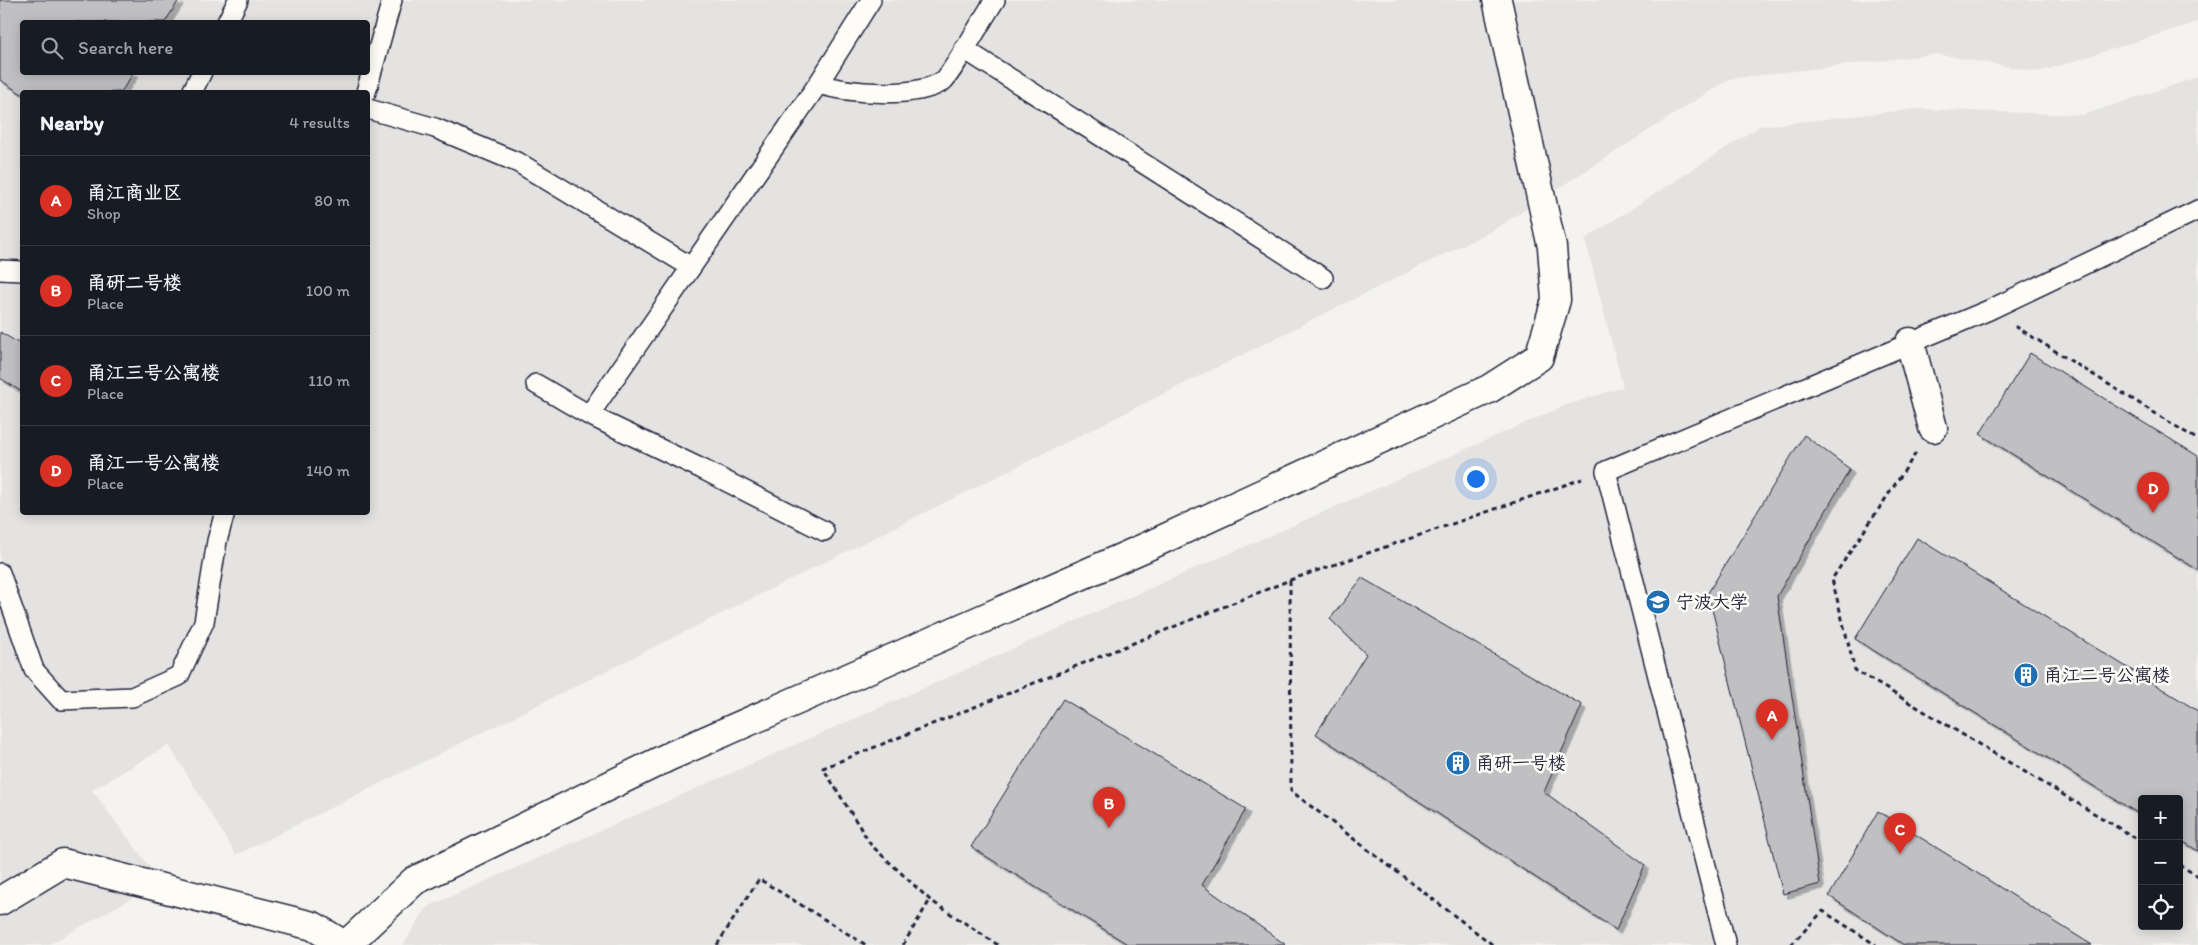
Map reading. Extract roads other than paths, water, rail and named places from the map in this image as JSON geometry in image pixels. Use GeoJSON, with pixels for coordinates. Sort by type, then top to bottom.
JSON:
{"type":"FeatureCollection","features":[{"type":"Feature","properties":{"kind":"street"},"geometry":{"type":"LineString","coordinates":[[0,901],[63,863],[313,926],[345,945],[414,881],[668,757],[1146,547],[1489,389],[1539,358],[1556,300],[1552,247],[1497,0]]}},
{"type":"Feature","properties":{"kind":"street"},"geometry":{"type":"LineString","coordinates":[[1910,342],[1933,428]]}},
{"type":"Feature","properties":{"kind":"lane"},"geometry":{"type":"LineString","coordinates":[[228,20],[238,0]]}},
{"type":"Feature","properties":{"kind":"lane"},"geometry":{"type":"LineString","coordinates":[[367,90],[392,0]]}},
{"type":"Feature","properties":{"kind":"lane"},"geometry":{"type":"LineString","coordinates":[[589,415],[818,84],[871,0]]}},
{"type":"Feature","properties":{"kind":"lane"},"geometry":{"type":"LineString","coordinates":[[818,84],[838,90],[913,91],[943,81],[995,0]]}},
{"type":"Feature","properties":{"kind":"lane"},"geometry":{"type":"LineString","coordinates":[[964,49],[1323,278]]}},
{"type":"Feature","properties":{"kind":"lane"},"geometry":{"type":"LineString","coordinates":[[193,90],[200,75]]}},
{"type":"Feature","properties":{"kind":"lane"},"geometry":{"type":"LineString","coordinates":[[370,111],[436,128],[519,163],[691,267]]}},
{"type":"Feature","properties":{"kind":"lane"},"geometry":{"type":"LineString","coordinates":[[1726,945],[1606,471],[1990,310],[2198,210]]}},
{"type":"Feature","properties":{"kind":"lane"},"geometry":{"type":"LineString","coordinates":[[0,270],[20,271]]}},
{"type":"Feature","properties":{"kind":"lane"},"geometry":{"type":"LineString","coordinates":[[536,384],[589,415],[702,469],[824,531]]}},
{"type":"Feature","properties":{"kind":"lane"},"geometry":{"type":"LineString","coordinates":[[0,573],[34,670],[61,700],[132,697],[179,676],[204,622],[224,515]]}},
{"type":"Feature","properties":{"kind":"place","name":"甬江一号公寓楼"},"geometry":{"type":"Point","coordinates":[2153,513]}},
{"type":"Feature","properties":{"kind":"place","name":"宁波大学"},"geometry":{"type":"Point","coordinates":[1658,602]}},
{"type":"Feature","properties":{"kind":"place","name":"甬江二号公寓楼"},"geometry":{"type":"Point","coordinates":[2026,675]}},
{"type":"Feature","properties":{"kind":"place","name":"甬江商业区"},"geometry":{"type":"Point","coordinates":[1772,740]}},
{"type":"Feature","properties":{"kind":"place","name":"甬研一号楼"},"geometry":{"type":"Point","coordinates":[1458,763]}},
{"type":"Feature","properties":{"kind":"place","name":"甬研二号楼"},"geometry":{"type":"Point","coordinates":[1109,828]}},
{"type":"Feature","properties":{"kind":"place","name":"甬江三号公寓楼"},"geometry":{"type":"Point","coordinates":[1900,854]}}]}
